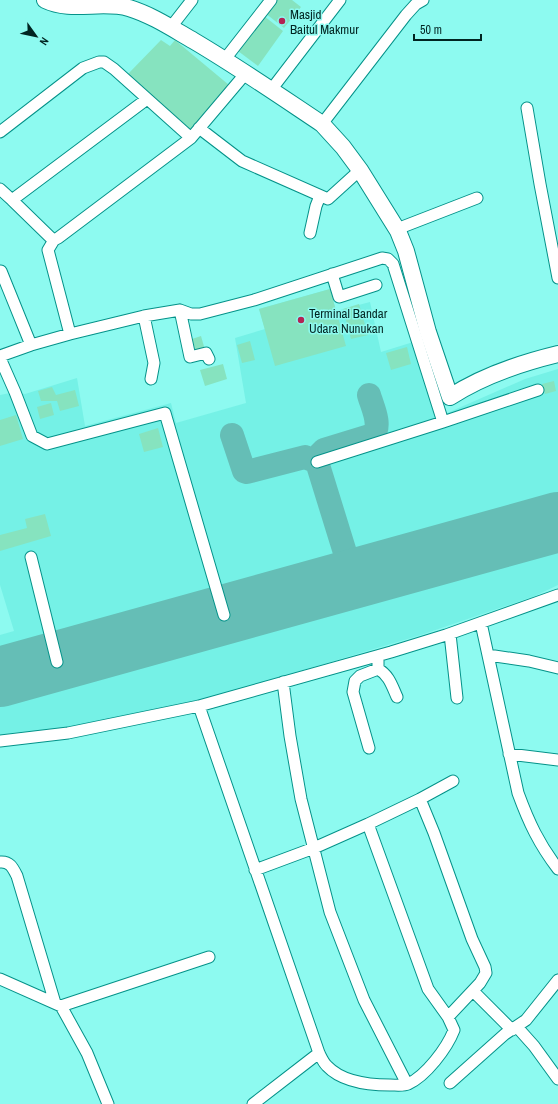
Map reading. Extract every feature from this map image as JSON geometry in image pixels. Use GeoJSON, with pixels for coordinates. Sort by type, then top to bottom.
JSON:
{"type":"FeatureCollection","features":[{"type":"Feature","properties":{"kind":"highway"},"geometry":{"type":"LineString","coordinates":[[45,0],[65,6],[99,4],[116,5],[148,15],[225,59],[322,124],[343,147],[360,170],[397,229],[406,251],[422,334],[450,397],[458,400],[516,376],[558,364]]}},
{"type":"Feature","properties":{"kind":"highway"},"geometry":{"type":"LineString","coordinates":[[450,397],[476,382],[523,363],[558,354]]}},
{"type":"Feature","properties":{"kind":"street"},"geometry":{"type":"LineString","coordinates":[[171,28],[192,0]]}},
{"type":"Feature","properties":{"kind":"street"},"geometry":{"type":"LineString","coordinates":[[225,59],[271,0]]}},
{"type":"Feature","properties":{"kind":"street"},"geometry":{"type":"LineString","coordinates":[[271,90],[340,0]]}},
{"type":"Feature","properties":{"kind":"street"},"geometry":{"type":"LineString","coordinates":[[322,124],[406,15],[416,4],[423,0]]}},
{"type":"Feature","properties":{"kind":"street"},"geometry":{"type":"LineString","coordinates":[[0,132],[83,68],[99,62],[104,62],[114,69],[191,138]]}},
{"type":"Feature","properties":{"kind":"street"},"geometry":{"type":"LineString","coordinates":[[70,334],[48,250],[54,240],[191,138],[246,73]]}},
{"type":"Feature","properties":{"kind":"street"},"geometry":{"type":"LineString","coordinates":[[12,200],[147,99]]}},
{"type":"Feature","properties":{"kind":"street"},"geometry":{"type":"LineString","coordinates":[[528,108],[540,184],[558,278]]}},
{"type":"Feature","properties":{"kind":"street"},"geometry":{"type":"LineString","coordinates":[[200,128],[242,161],[328,199],[360,170]]}},
{"type":"Feature","properties":{"kind":"street"},"geometry":{"type":"LineString","coordinates":[[0,189],[54,240]]}},
{"type":"Feature","properties":{"kind":"street"},"geometry":{"type":"LineString","coordinates":[[310,233],[320,196]]}},
{"type":"Feature","properties":{"kind":"street"},"geometry":{"type":"LineString","coordinates":[[397,229],[477,198]]}},
{"type":"Feature","properties":{"kind":"street"},"geometry":{"type":"LineString","coordinates":[[224,615],[165,413],[47,444],[32,436],[0,357],[31,345],[144,316],[180,310],[191,314],[200,314],[254,300],[382,258],[388,259],[393,264],[422,334],[443,422]]}},
{"type":"Feature","properties":{"kind":"street"},"geometry":{"type":"LineString","coordinates":[[1,271],[31,345]]}},
{"type":"Feature","properties":{"kind":"street"},"geometry":{"type":"LineString","coordinates":[[332,274],[339,297],[376,285]]}},
{"type":"Feature","properties":{"kind":"street"},"geometry":{"type":"LineString","coordinates":[[180,310],[190,357],[206,353],[209,359]]}},
{"type":"Feature","properties":{"kind":"street"},"geometry":{"type":"LineString","coordinates":[[144,316],[154,363],[151,379]]}},
{"type":"Feature","properties":{"kind":"street"},"geometry":{"type":"LineString","coordinates":[[317,462],[538,390]]}},
{"type":"Feature","properties":{"kind":"street"},"geometry":{"type":"LineString","coordinates":[[31,557],[57,662]]}},
{"type":"Feature","properties":{"kind":"street"},"geometry":{"type":"LineString","coordinates":[[0,741],[68,733],[199,706],[378,656],[450,634],[558,595]]}},
{"type":"Feature","properties":{"kind":"street"},"geometry":{"type":"LineString","coordinates":[[481,624],[518,793],[528,820],[543,848],[558,869]]}},
{"type":"Feature","properties":{"kind":"street"},"geometry":{"type":"LineString","coordinates":[[450,634],[457,698]]}},
{"type":"Feature","properties":{"kind":"street"},"geometry":{"type":"LineString","coordinates":[[488,655],[529,661],[558,668]]}},
{"type":"Feature","properties":{"kind":"street"},"geometry":{"type":"LineString","coordinates":[[378,656],[378,669]]}},
{"type":"Feature","properties":{"kind":"street"},"geometry":{"type":"LineString","coordinates":[[378,669],[389,678],[397,697]]}},
{"type":"Feature","properties":{"kind":"street"},"geometry":{"type":"LineString","coordinates":[[369,748],[353,692],[355,681],[360,676],[378,669]]}},
{"type":"Feature","properties":{"kind":"street"},"geometry":{"type":"LineString","coordinates":[[283,682],[290,736],[301,799],[330,912],[364,1000],[407,1084]]}},
{"type":"Feature","properties":{"kind":"street"},"geometry":{"type":"LineString","coordinates":[[199,706],[319,1053],[325,1064],[331,1070],[346,1078],[372,1085],[407,1084],[419,1077],[434,1061],[454,1030],[448,1017],[428,989],[368,824]]}},
{"type":"Feature","properties":{"kind":"street"},"geometry":{"type":"LineString","coordinates":[[509,754],[558,760]]}},
{"type":"Feature","properties":{"kind":"street"},"geometry":{"type":"LineString","coordinates":[[255,870],[314,848],[368,824],[453,781]]}},
{"type":"Feature","properties":{"kind":"street"},"geometry":{"type":"LineString","coordinates":[[420,799],[437,840],[472,939],[485,967],[486,973],[480,983],[448,1017]]}},
{"type":"Feature","properties":{"kind":"street"},"geometry":{"type":"LineString","coordinates":[[0,862],[9,863],[13,867],[58,1005],[87,1053],[108,1104]]}},
{"type":"Feature","properties":{"kind":"street"},"geometry":{"type":"LineString","coordinates":[[0,979],[58,1005],[209,956]]}},
{"type":"Feature","properties":{"kind":"street"},"geometry":{"type":"LineString","coordinates":[[450,1083],[488,1049],[515,1029],[534,1011],[558,980]]}},
{"type":"Feature","properties":{"kind":"street"},"geometry":{"type":"LineString","coordinates":[[473,991],[534,1046],[558,1079]]}},
{"type":"Feature","properties":{"kind":"street"},"geometry":{"type":"LineString","coordinates":[[253,1104],[319,1053]]}},
{"type":"Feature","properties":{"kind":"shaded area"},"geometry":{"type":"Polygon","coordinates":[[[330,289],[336,311],[370,302],[381,352],[423,339],[445,414],[525,379],[558,369],[558,585],[535,596],[421,635],[209,698],[74,729],[18,732],[0,735],[0,635],[14,631],[0,585],[0,395],[15,392],[25,394],[77,378],[85,426],[171,403],[176,423],[246,403],[235,338],[265,329],[259,309],[330,289]]]}},
{"type":"Feature","properties":{"kind":"building","name":"Masjid Baitul Makmur"},"geometry":{"type":"Polygon","coordinates":[[[275,0],[292,0],[301,7],[284,28],[265,13],[275,0]]]}},
{"type":"Feature","properties":{"kind":"building"},"geometry":{"type":"Polygon","coordinates":[[[264,16],[283,31],[258,66],[238,51],[264,16]]]}},
{"type":"Feature","properties":{"kind":"building"},"geometry":{"type":"Polygon","coordinates":[[[161,40],[170,46],[175,40],[229,85],[193,132],[128,74],[161,40]]]}},
{"type":"Feature","properties":{"kind":"building","name":"Terminal Bandar Udara Nunukan"},"geometry":{"type":"Polygon","coordinates":[[[330,289],[346,346],[275,366],[259,309],[330,289]]]}},
{"type":"Feature","properties":{"kind":"building"},"geometry":{"type":"Polygon","coordinates":[[[359,304],[368,335],[351,339],[343,309],[359,304]]]}},
{"type":"Feature","properties":{"kind":"building"},"geometry":{"type":"Polygon","coordinates":[[[201,336],[205,350],[196,352],[192,339],[201,336]]]}},
{"type":"Feature","properties":{"kind":"building"},"geometry":{"type":"Polygon","coordinates":[[[250,341],[255,360],[242,363],[237,345],[250,341]]]}},
{"type":"Feature","properties":{"kind":"building"},"geometry":{"type":"Polygon","coordinates":[[[407,347],[411,364],[391,370],[386,353],[407,347]]]}},
{"type":"Feature","properties":{"kind":"building"},"geometry":{"type":"Polygon","coordinates":[[[223,364],[227,379],[205,386],[200,370],[223,364]]]}},
{"type":"Feature","properties":{"kind":"building"},"geometry":{"type":"Polygon","coordinates":[[[554,381],[556,391],[545,394],[542,384],[554,381]]]}},
{"type":"Feature","properties":{"kind":"building"},"geometry":{"type":"Polygon","coordinates":[[[52,387],[56,395],[75,390],[79,406],[60,411],[57,401],[41,401],[38,391],[52,387]]]}},
{"type":"Feature","properties":{"kind":"building"},"geometry":{"type":"Polygon","coordinates":[[[51,403],[54,415],[40,419],[37,407],[51,403]]]}},
{"type":"Feature","properties":{"kind":"building"},"geometry":{"type":"Polygon","coordinates":[[[16,415],[23,439],[0,446],[0,420],[16,415]]]}},
{"type":"Feature","properties":{"kind":"building"},"geometry":{"type":"Polygon","coordinates":[[[158,428],[163,447],[144,452],[139,434],[158,428]]]}},
{"type":"Feature","properties":{"kind":"building"},"geometry":{"type":"Polygon","coordinates":[[[45,514],[51,536],[0,551],[0,535],[27,528],[25,519],[45,514]]]}},
{"type":"Feature","properties":{"kind":"taxiway"},"geometry":{"type":"LineString","coordinates":[[369,395],[377,426],[373,435],[324,450],[319,455],[317,462],[347,559],[359,569],[371,574]]}},
{"type":"Feature","properties":{"kind":"taxiway"},"geometry":{"type":"LineString","coordinates":[[232,435],[244,471],[247,472],[305,457],[317,462]]}},
{"type":"Feature","properties":{"kind":"taxiway"},"geometry":{"type":"LineString","coordinates":[[334,585],[343,572],[347,559]]}},
{"type":"Feature","properties":{"kind":"runway"},"geometry":{"type":"LineString","coordinates":[[0,677],[558,522]]}},
{"type":"Feature","properties":{"kind":"place","name":"Masjid Baitul Makmur"},"geometry":{"type":"Point","coordinates":[282,21]}},
{"type":"Feature","properties":{"kind":"place","name":"Terminal Bandar Udara Nunukan"},"geometry":{"type":"Point","coordinates":[301,320]}}]}
